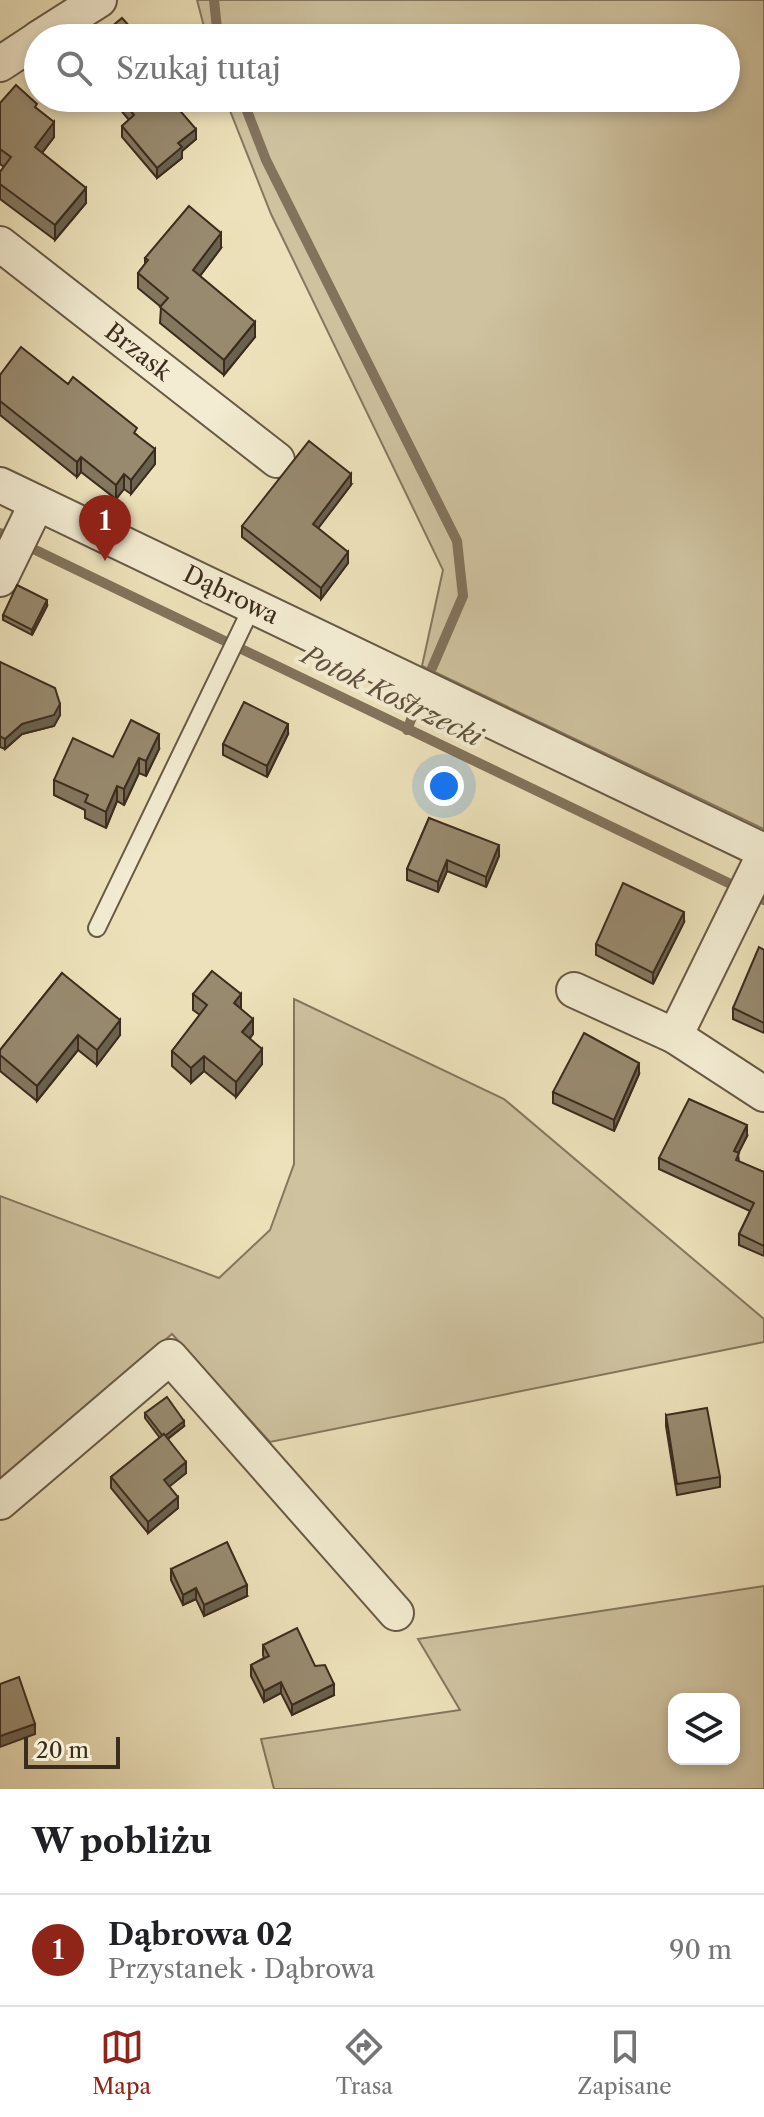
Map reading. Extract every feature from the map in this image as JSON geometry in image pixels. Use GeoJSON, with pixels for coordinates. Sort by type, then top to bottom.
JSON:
{"type":"FeatureCollection","features":[{"type":"Feature","properties":{"kind":"street"},"geometry":{"type":"LineString","coordinates":[[60,24],[99,0]]}},
{"type":"Feature","properties":{"kind":"street"},"geometry":{"type":"LineString","coordinates":[[0,64],[24,48]]}},
{"type":"Feature","properties":{"kind":"street","name":"Brzask"},"geometry":{"type":"LineString","coordinates":[[0,244],[277,460]]}},
{"type":"Feature","properties":{"kind":"street","name":"Dąbrowa"},"geometry":{"type":"LineString","coordinates":[[0,485],[18,542],[246,618],[761,859]]}},
{"type":"Feature","properties":{"kind":"street"},"geometry":{"type":"LineString","coordinates":[[675,1036],[761,859]]}},
{"type":"Feature","properties":{"kind":"street"},"geometry":{"type":"LineString","coordinates":[[574,990],[675,1036],[764,1094]]}},
{"type":"Feature","properties":{"kind":"street"},"geometry":{"type":"LineString","coordinates":[[0,1502],[170,1357],[396,1613]]}},
{"type":"Feature","properties":{"kind":"lane"},"geometry":{"type":"LineString","coordinates":[[97,928],[246,618]]}},
{"type":"Feature","properties":{"kind":"shaded area"},"geometry":{"type":"Polygon","coordinates":[[[197,0],[764,0],[764,829],[422,666],[443,570],[271,214],[231,112],[740,112],[740,24],[203,24],[197,0]]]}},
{"type":"Feature","properties":{"kind":"shaded area"},"geometry":{"type":"Polygon","coordinates":[[[294,999],[504,1099],[764,1319],[764,1342],[270,1442],[172,1334],[0,1484],[0,1196],[219,1278],[270,1230],[294,1164],[294,999]]]}},
{"type":"Feature","properties":{"kind":"shaded area"},"geometry":{"type":"Polygon","coordinates":[[[764,1586],[764,1789],[274,1789],[261,1739],[460,1710],[418,1639],[764,1586]]]}},
{"type":"Feature","properties":{"kind":"building"},"geometry":{"type":"Polygon","coordinates":[[[16,85],[24,92],[24,112],[41,112],[54,122],[35,147],[86,188],[55,225],[0,184],[0,172],[11,157],[0,149],[0,103],[16,85]]]}},
{"type":"Feature","properties":{"kind":"building"},"geometry":{"type":"Polygon","coordinates":[[[132,112],[181,112],[196,129],[178,143],[182,147],[157,168],[122,126],[134,115],[132,112]]]}},
{"type":"Feature","properties":{"kind":"building"},"geometry":{"type":"Polygon","coordinates":[[[189,206],[221,233],[193,270],[255,322],[224,360],[160,307],[168,298],[138,273],[148,260],[145,258],[189,206]]]}},
{"type":"Feature","properties":{"kind":"building"},"geometry":{"type":"Polygon","coordinates":[[[21,347],[68,384],[73,377],[137,428],[134,433],[155,449],[131,480],[124,474],[116,485],[81,457],[77,462],[0,401],[0,375],[21,347]]]}},
{"type":"Feature","properties":{"kind":"building"},"geometry":{"type":"Polygon","coordinates":[[[309,441],[351,474],[313,524],[348,552],[321,588],[242,526],[309,441]]]}},
{"type":"Feature","properties":{"kind":"building"},"geometry":{"type":"Polygon","coordinates":[[[17,585],[47,600],[32,630],[3,615],[17,585]]]}},
{"type":"Feature","properties":{"kind":"building"},"geometry":{"type":"Polygon","coordinates":[[[0,662],[55,688],[60,704],[54,715],[22,724],[5,739],[0,736],[0,662]]]}},
{"type":"Feature","properties":{"kind":"building"},"geometry":{"type":"Polygon","coordinates":[[[244,702],[288,724],[267,766],[223,744],[244,702]]]}},
{"type":"Feature","properties":{"kind":"building"},"geometry":{"type":"Polygon","coordinates":[[[131,720],[159,734],[146,761],[139,758],[124,789],[117,786],[106,812],[85,802],[88,795],[54,780],[73,738],[113,757],[131,720]]]}},
{"type":"Feature","properties":{"kind":"building"},"geometry":{"type":"Polygon","coordinates":[[[429,818],[499,845],[486,877],[447,860],[438,882],[407,869],[429,818]]]}},
{"type":"Feature","properties":{"kind":"building"},"geometry":{"type":"Polygon","coordinates":[[[623,883],[684,912],[653,973],[596,944],[623,883]]]}},
{"type":"Feature","properties":{"kind":"building"},"geometry":{"type":"Polygon","coordinates":[[[759,947],[764,950],[764,1023],[733,1008],[759,947]]]}},
{"type":"Feature","properties":{"kind":"building"},"geometry":{"type":"Polygon","coordinates":[[[212,971],[241,994],[234,1003],[253,1019],[242,1032],[262,1049],[236,1082],[204,1056],[191,1068],[172,1051],[207,1005],[193,994],[212,971]]]}},
{"type":"Feature","properties":{"kind":"building"},"geometry":{"type":"Polygon","coordinates":[[[62,973],[120,1020],[97,1050],[78,1035],[37,1086],[0,1055],[0,1050],[62,973]]]}},
{"type":"Feature","properties":{"kind":"building"},"geometry":{"type":"Polygon","coordinates":[[[584,1033],[639,1063],[614,1120],[553,1092],[584,1033]]]}},
{"type":"Feature","properties":{"kind":"building"},"geometry":{"type":"Polygon","coordinates":[[[689,1099],[747,1125],[734,1151],[739,1153],[736,1160],[764,1172],[764,1246],[739,1234],[754,1203],[659,1158],[689,1099]]]}},
{"type":"Feature","properties":{"kind":"building"},"geometry":{"type":"Polygon","coordinates":[[[167,1397],[184,1421],[165,1436],[145,1413],[167,1397]]]}},
{"type":"Feature","properties":{"kind":"building"},"geometry":{"type":"Polygon","coordinates":[[[707,1408],[720,1477],[677,1484],[666,1415],[707,1408]]]}},
{"type":"Feature","properties":{"kind":"building"},"geometry":{"type":"Polygon","coordinates":[[[164,1434],[186,1462],[164,1480],[178,1497],[148,1522],[111,1477],[164,1434]]]}},
{"type":"Feature","properties":{"kind":"building"},"geometry":{"type":"Polygon","coordinates":[[[227,1542],[247,1585],[204,1605],[196,1588],[183,1595],[171,1569],[227,1542]]]}},
{"type":"Feature","properties":{"kind":"building"},"geometry":{"type":"Polygon","coordinates":[[[297,1628],[315,1666],[325,1665],[334,1684],[292,1705],[281,1682],[264,1691],[251,1665],[269,1656],[263,1645],[297,1628]]]}},
{"type":"Feature","properties":{"kind":"building"},"geometry":{"type":"Polygon","coordinates":[[[19,1677],[35,1724],[0,1736],[0,1684],[19,1677]]]}},
{"type":"Feature","properties":{"kind":"waterway"},"geometry":{"type":"LineString","coordinates":[[214,0],[217,24]]}},
{"type":"Feature","properties":{"kind":"waterway"},"geometry":{"type":"LineString","coordinates":[[247,112],[266,160],[457,541],[463,596],[432,668]]}},
{"type":"Feature","properties":{"kind":"waterway","name":"Potok Kostrzecki"},"geometry":{"type":"LineString","coordinates":[[0,533],[764,900]]}},
{"type":"Feature","properties":{"kind":"waterway"},"geometry":{"type":"LineString","coordinates":[[407,730],[416,707]]}},
{"type":"Feature","properties":{"kind":"place","name":"Dąbrowa 02"},"geometry":{"type":"Point","coordinates":[105,561]}}]}
